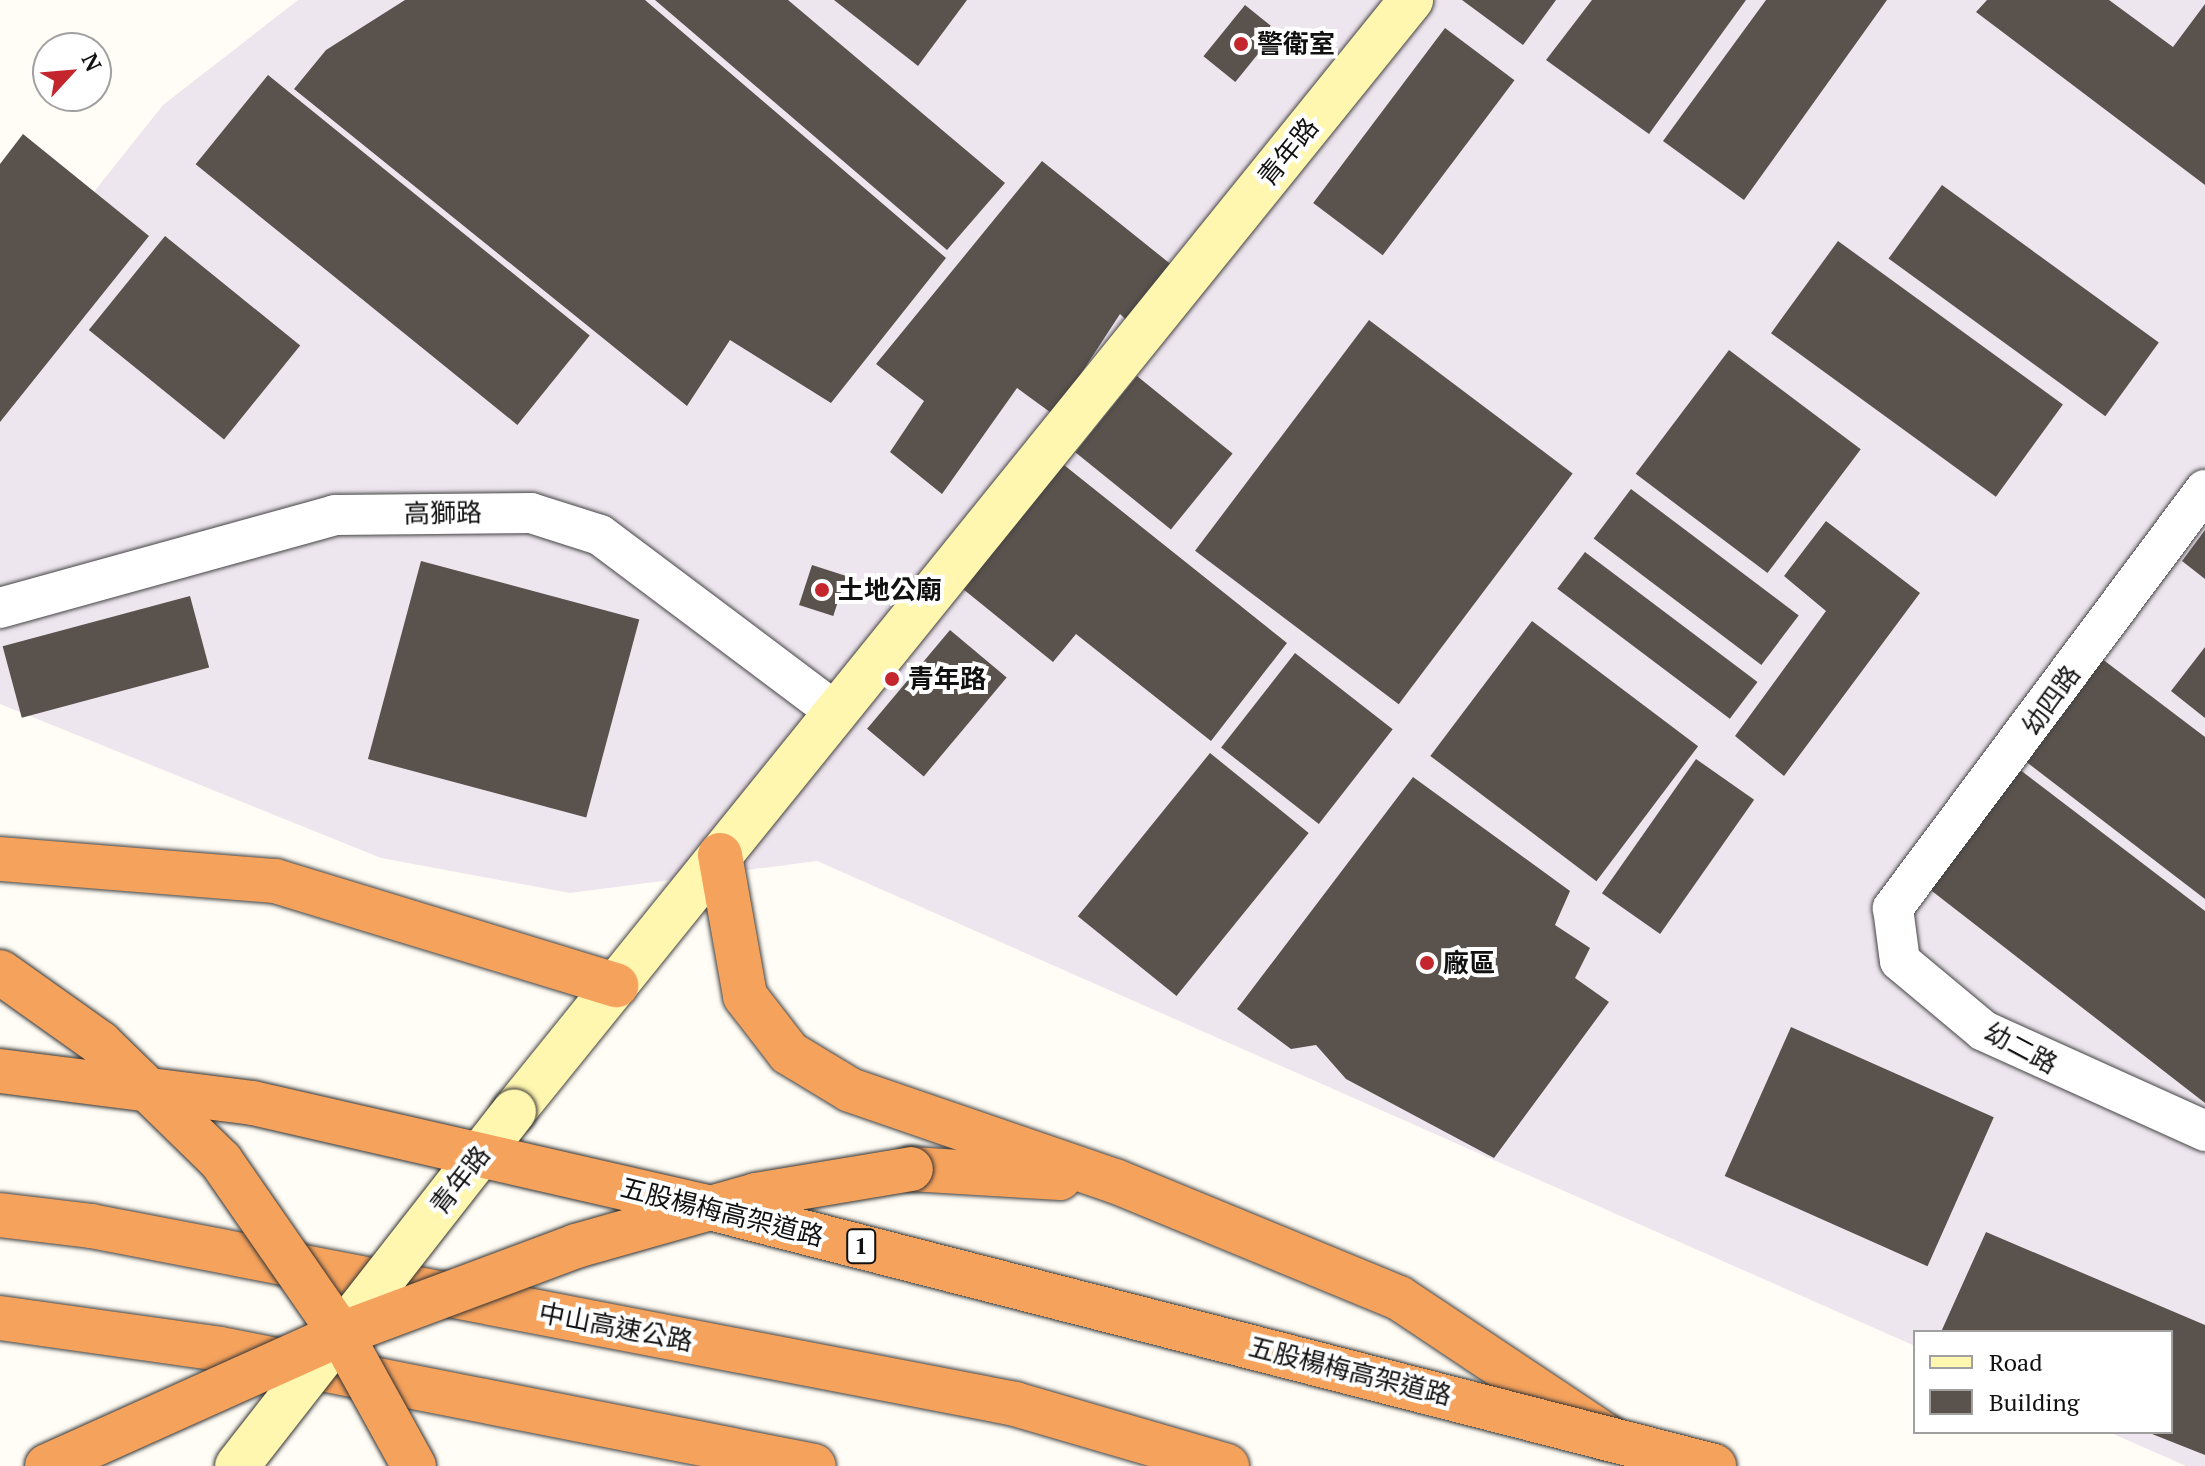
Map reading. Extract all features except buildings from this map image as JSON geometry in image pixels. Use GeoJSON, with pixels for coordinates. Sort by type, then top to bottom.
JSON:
{"type":"FeatureCollection","features":[{"type":"Feature","properties":{"kind":"highway"},"geometry":{"type":"LineString","coordinates":[[720,855],[745,996],[789,1053],[850,1090],[1115,1181],[1399,1298],[1651,1466]]}},
{"type":"Feature","properties":{"kind":"highway"},"geometry":{"type":"LineString","coordinates":[[0,859],[275,881],[616,985]]}},
{"type":"Feature","properties":{"kind":"highway"},"geometry":{"type":"LineString","coordinates":[[0,972],[100,1043],[221,1161],[341,1334],[414,1466]]}},
{"type":"Feature","properties":{"kind":"highway","name":"五股楊梅高架道路"},"geometry":{"type":"LineString","coordinates":[[0,1071],[253,1103],[706,1207],[1714,1466]]}},
{"type":"Feature","properties":{"kind":"highway"},"geometry":{"type":"LineString","coordinates":[[47,1466],[341,1334],[576,1246],[756,1195],[911,1169],[1115,1181]]}},
{"type":"Feature","properties":{"kind":"highway","name":"中山高速公路"},"geometry":{"type":"LineString","coordinates":[[0,1215],[91,1226],[1015,1404],[1227,1466]]}},
{"type":"Feature","properties":{"kind":"highway"},"geometry":{"type":"LineString","coordinates":[[0,1318],[220,1349],[814,1466]]}},
{"type":"Feature","properties":{"kind":"street","name":"青年路"},"geometry":{"type":"LineString","coordinates":[[237,1466],[514,1111],[1411,0]]}},
{"type":"Feature","properties":{"kind":"street","name":"幼四路"},"geometry":{"type":"LineString","coordinates":[[1893,908],[2205,490]]}},
{"type":"Feature","properties":{"kind":"street","name":"高獅路"},"geometry":{"type":"LineString","coordinates":[[0,608],[335,515],[531,513],[600,535],[836,712]]}},
{"type":"Feature","properties":{"kind":"street","name":"幼二路"},"geometry":{"type":"LineString","coordinates":[[1893,908],[1900,961],[1984,1031],[2205,1131]]}},
{"type":"Feature","properties":{"kind":"shaded area"},"geometry":{"type":"Polygon","coordinates":[[[298,0],[2205,0],[2205,1466],[2186,1466],[2114,1434],[2173,1434],[2173,1330],[1913,1330],[1913,1345],[817,861],[570,893],[381,858],[0,704],[0,310],[163,105],[298,0]]]}},
{"type":"Feature","properties":{"kind":"place","name":"警衛室"},"geometry":{"type":"Point","coordinates":[1241,44]}},
{"type":"Feature","properties":{"kind":"place","name":"土地公廟"},"geometry":{"type":"Point","coordinates":[822,590]}},
{"type":"Feature","properties":{"kind":"place","name":"青年路"},"geometry":{"type":"Point","coordinates":[892,679]}},
{"type":"Feature","properties":{"kind":"place","name":"廠區"},"geometry":{"type":"Point","coordinates":[1427,963]}}]}
